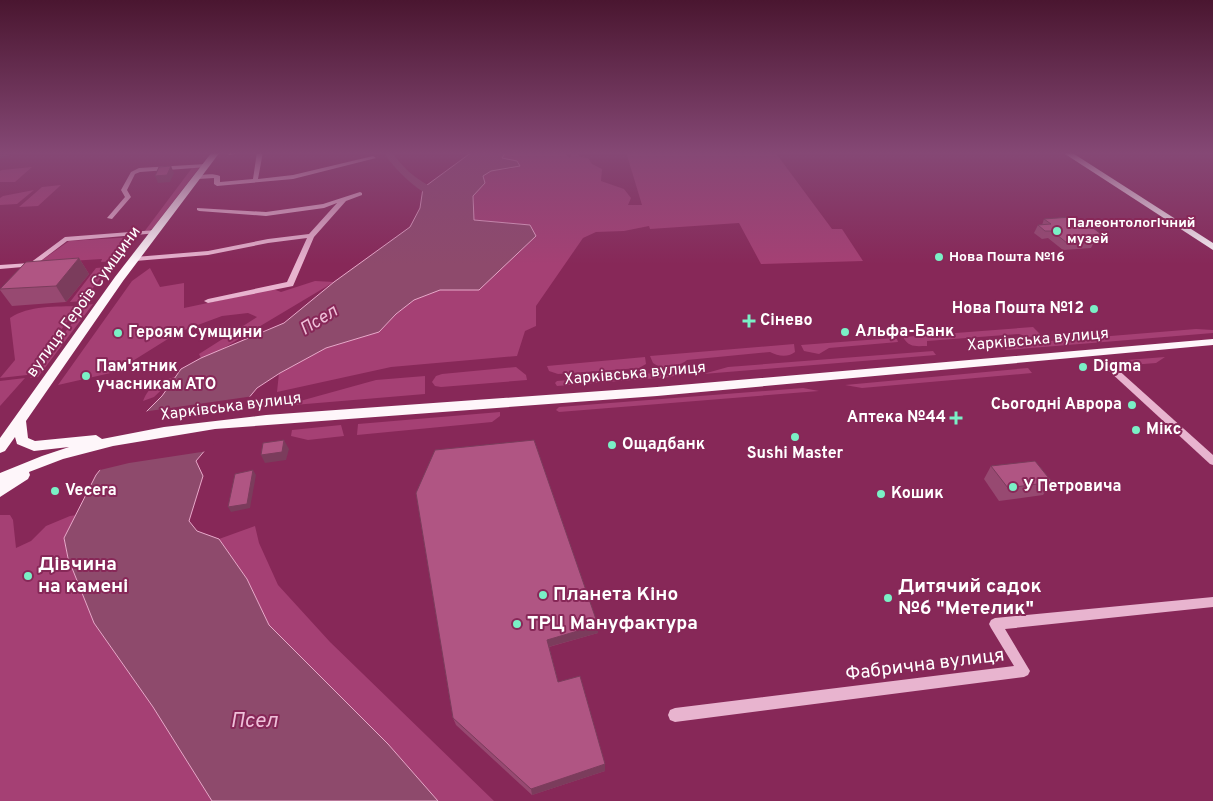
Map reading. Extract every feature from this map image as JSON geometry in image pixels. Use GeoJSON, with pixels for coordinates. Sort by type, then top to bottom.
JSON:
{"type":"FeatureCollection","features":[{"type":"Feature","properties":{"kind":"main road","name":"вулиця Героїв Сумщини"},"geometry":{"type":"LineString","coordinates":[[0,448],[135,259],[189,189]]}},
{"type":"Feature","properties":{"kind":"main road"},"geometry":{"type":"LineString","coordinates":[[1124,189],[1213,247]]}},
{"type":"Feature","properties":{"kind":"main road","name":"Харківська вулиця"},"geometry":{"type":"LineString","coordinates":[[66,448],[260,420],[479,405],[1213,342]]}},
{"type":"Feature","properties":{"kind":"main road"},"geometry":{"type":"LineString","coordinates":[[0,439],[20,421]]}},
{"type":"Feature","properties":{"kind":"main road"},"geometry":{"type":"LineString","coordinates":[[20,421],[22,441],[27,444],[66,448]]}},
{"type":"Feature","properties":{"kind":"main road"},"geometry":{"type":"LineString","coordinates":[[0,491],[66,448]]}},
{"type":"Feature","properties":{"kind":"main road"},"geometry":{"type":"LineString","coordinates":[[0,479],[42,462]]}},
{"type":"Feature","properties":{"kind":"street"},"geometry":{"type":"LineString","coordinates":[[110,218],[128,197],[124,189]]}},
{"type":"Feature","properties":{"kind":"street"},"geometry":{"type":"LineString","coordinates":[[199,208],[266,214],[299,211],[343,201],[360,194]]}},
{"type":"Feature","properties":{"kind":"street"},"geometry":{"type":"LineString","coordinates":[[208,302],[290,284],[311,236],[343,201]]}},
{"type":"Feature","properties":{"kind":"street"},"geometry":{"type":"LineString","coordinates":[[0,267],[32,265],[66,239],[156,232]]}},
{"type":"Feature","properties":{"kind":"street"},"geometry":{"type":"LineString","coordinates":[[135,259],[208,253],[268,241],[311,236]]}},
{"type":"Feature","properties":{"kind":"street"},"geometry":{"type":"LineString","coordinates":[[1112,369],[1213,461]]}},
{"type":"Feature","properties":{"kind":"street","name":"Фабрична вулиця"},"geometry":{"type":"LineString","coordinates":[[675,715],[1024,671],[995,624],[1213,602]]}},
{"type":"Feature","properties":{"kind":"shaded area"},"geometry":{"type":"Polygon","coordinates":[[[39,189],[56,189],[38,206],[19,207],[39,189]]]}},
{"type":"Feature","properties":{"kind":"shaded area"},"geometry":{"type":"Polygon","coordinates":[[[176,189],[183,189],[152,229],[144,232],[176,189]]]}},
{"type":"Feature","properties":{"kind":"shaded area"},"geometry":{"type":"Polygon","coordinates":[[[479,189],[624,189],[631,198],[628,205],[642,205],[637,189],[803,189],[832,229],[842,229],[863,261],[761,264],[739,223],[650,229],[649,226],[624,231],[596,232],[583,238],[536,306],[536,326],[525,331],[517,356],[391,367],[277,392],[279,373],[326,348],[379,332],[396,314],[414,300],[440,290],[479,290],[536,236],[530,225],[474,220],[473,195],[479,189]]]}},
{"type":"Feature","properties":{"kind":"shaded area"},"geometry":{"type":"Polygon","coordinates":[[[34,190],[17,204],[0,205],[0,198],[3,196],[34,190]]]}},
{"type":"Feature","properties":{"kind":"shaded area"},"geometry":{"type":"Polygon","coordinates":[[[134,237],[114,261],[101,262],[102,259],[38,263],[69,241],[134,237]]]}},
{"type":"Feature","properties":{"kind":"shaded area"},"geometry":{"type":"Polygon","coordinates":[[[109,267],[83,301],[70,302],[96,268],[109,267]]]}},
{"type":"Feature","properties":{"kind":"shaded area"},"geometry":{"type":"Polygon","coordinates":[[[150,268],[160,287],[184,283],[184,308],[273,289],[281,292],[315,281],[334,282],[212,355],[201,358],[199,354],[257,317],[248,313],[222,316],[179,332],[115,372],[58,385],[132,281],[150,268]]]}},
{"type":"Feature","properties":{"kind":"shaded area"},"geometry":{"type":"Polygon","coordinates":[[[93,304],[38,377],[30,378],[86,305],[93,304]]]}},
{"type":"Feature","properties":{"kind":"shaded area"},"geometry":{"type":"Polygon","coordinates":[[[79,306],[27,375],[0,378],[15,360],[10,318],[34,309],[79,306]]]}},
{"type":"Feature","properties":{"kind":"shaded area"},"geometry":{"type":"Polygon","coordinates":[[[1033,327],[1042,336],[1028,337],[1019,334],[927,341],[927,346],[910,345],[903,337],[1033,327]]]}},
{"type":"Feature","properties":{"kind":"shaded area"},"geometry":{"type":"Polygon","coordinates":[[[1196,329],[1213,330],[1213,333],[1006,350],[1002,345],[1196,329]]]}},
{"type":"Feature","properties":{"kind":"shaded area"},"geometry":{"type":"Polygon","coordinates":[[[897,339],[898,342],[829,348],[819,354],[804,351],[801,345],[897,339]]]}},
{"type":"Feature","properties":{"kind":"shaded area"},"geometry":{"type":"Polygon","coordinates":[[[794,344],[795,352],[786,356],[770,352],[687,360],[679,365],[670,367],[661,367],[653,363],[650,356],[794,344]]]}},
{"type":"Feature","properties":{"kind":"shaded area"},"geometry":{"type":"Polygon","coordinates":[[[933,351],[936,355],[703,374],[728,367],[933,351]]]}},
{"type":"Feature","properties":{"kind":"shaded area"},"geometry":{"type":"Polygon","coordinates":[[[645,357],[646,364],[639,368],[558,374],[549,371],[547,366],[645,357]]]}},
{"type":"Feature","properties":{"kind":"shaded area"},"geometry":{"type":"Polygon","coordinates":[[[1165,357],[1156,363],[1106,367],[1101,362],[1165,357]]]}},
{"type":"Feature","properties":{"kind":"shaded area"},"geometry":{"type":"Polygon","coordinates":[[[516,367],[526,375],[527,380],[441,387],[435,386],[432,382],[436,376],[442,374],[516,367]]]}},
{"type":"Feature","properties":{"kind":"shaded area"},"geometry":{"type":"Polygon","coordinates":[[[1028,368],[1032,373],[862,388],[845,385],[1028,368]]]}},
{"type":"Feature","properties":{"kind":"shaded area"},"geometry":{"type":"Polygon","coordinates":[[[692,370],[670,377],[557,386],[555,383],[557,381],[692,370]]]}},
{"type":"Feature","properties":{"kind":"shaded area"},"geometry":{"type":"Polygon","coordinates":[[[425,376],[425,394],[282,406],[376,380],[425,376]]]}},
{"type":"Feature","properties":{"kind":"shaded area"},"geometry":{"type":"Polygon","coordinates":[[[175,377],[154,397],[143,401],[148,391],[156,384],[175,377]]]}},
{"type":"Feature","properties":{"kind":"shaded area"},"geometry":{"type":"Polygon","coordinates":[[[25,378],[0,406],[0,381],[25,378]]]}},
{"type":"Feature","properties":{"kind":"shaded area"},"geometry":{"type":"Polygon","coordinates":[[[803,388],[819,391],[559,412],[556,410],[559,407],[803,388]]]}},
{"type":"Feature","properties":{"kind":"shaded area"},"geometry":{"type":"Polygon","coordinates":[[[500,412],[500,416],[492,422],[357,435],[358,424],[500,412]]]}},
{"type":"Feature","properties":{"kind":"shaded area"},"geometry":{"type":"Polygon","coordinates":[[[341,425],[344,436],[308,440],[291,436],[292,430],[341,425]]]}},
{"type":"Feature","properties":{"kind":"shaded area"},"geometry":{"type":"Polygon","coordinates":[[[0,515],[10,515],[13,520],[16,548],[31,541],[46,526],[77,515],[64,539],[68,558],[94,623],[153,707],[212,801],[0,801],[0,515]]]}},
{"type":"Feature","properties":{"kind":"shaded area"},"geometry":{"type":"Polygon","coordinates":[[[255,526],[259,543],[278,585],[330,642],[494,801],[438,801],[388,744],[269,625],[247,579],[219,539],[255,526]]]}},
{"type":"Feature","properties":{"kind":"water","name":"Псел"},"geometry":{"type":"Polygon","coordinates":[[[423,189],[479,189],[473,196],[474,220],[530,225],[536,236],[479,290],[440,290],[414,300],[396,314],[379,332],[326,348],[257,388],[196,461],[203,476],[189,521],[197,531],[219,539],[247,579],[269,625],[388,744],[438,801],[212,801],[153,707],[94,623],[68,558],[64,538],[96,475],[144,414],[162,396],[181,369],[201,358],[284,323],[334,282],[410,227],[420,208],[423,189]]]}},
{"type":"Feature","properties":{"kind":"pier"},"geometry":{"type":"Polygon","coordinates":[[[254,396],[208,451],[129,463],[96,471],[142,412],[254,396]]]}},
{"type":"Feature","properties":{"kind":"building"},"geometry":{"type":"Polygon","coordinates":[[[1071,217],[1085,228],[1093,228],[1101,234],[1088,235],[1095,240],[1067,243],[1052,231],[1045,231],[1038,225],[1051,224],[1044,219],[1071,217]]]}},
{"type":"Feature","properties":{"kind":"building"},"geometry":{"type":"Polygon","coordinates":[[[79,258],[56,286],[0,289],[26,262],[79,258]]]}},
{"type":"Feature","properties":{"kind":"building"},"geometry":{"type":"Polygon","coordinates":[[[284,440],[282,452],[261,455],[263,443],[284,440]]]}},
{"type":"Feature","properties":{"kind":"building","name":"ТРЦ Мануфактура"},"geometry":{"type":"Polygon","coordinates":[[[534,440],[598,625],[547,640],[558,682],[580,676],[605,764],[531,789],[453,718],[416,493],[435,450],[534,440]]]}},
{"type":"Feature","properties":{"kind":"building"},"geometry":{"type":"Polygon","coordinates":[[[1035,461],[1052,482],[1008,488],[991,466],[1035,461]]]}},
{"type":"Feature","properties":{"kind":"building"},"geometry":{"type":"Polygon","coordinates":[[[253,470],[247,504],[228,507],[235,474],[253,470]]]}},
{"type":"Feature","properties":{"kind":"waterway"},"geometry":{"type":"LineString","coordinates":[[428,189],[441,196]]}},
{"type":"Feature","properties":{"kind":"place","name":"Палеонтологічний музей"},"geometry":{"type":"Point","coordinates":[1057,231]}},
{"type":"Feature","properties":{"kind":"place","name":"Нова Пошта №16"},"geometry":{"type":"Point","coordinates":[939,257]}},
{"type":"Feature","properties":{"kind":"place","name":"Нова Пошта №12"},"geometry":{"type":"Point","coordinates":[1094,309]}},
{"type":"Feature","properties":{"kind":"place","name":"Сінево"},"geometry":{"type":"Point","coordinates":[749,321]}},
{"type":"Feature","properties":{"kind":"place","name":"Альфа-Банк"},"geometry":{"type":"Point","coordinates":[845,332]}},
{"type":"Feature","properties":{"kind":"place","name":"Героям Сумщини"},"geometry":{"type":"Point","coordinates":[118,333]}},
{"type":"Feature","properties":{"kind":"place","name":"Digma"},"geometry":{"type":"Point","coordinates":[1083,367]}},
{"type":"Feature","properties":{"kind":"place","name":"Пам'ятник учасникам АТО"},"geometry":{"type":"Point","coordinates":[86,376]}},
{"type":"Feature","properties":{"kind":"place","name":"Сьогодні Аврора"},"geometry":{"type":"Point","coordinates":[1132,405]}},
{"type":"Feature","properties":{"kind":"place","name":"Аптека №44"},"geometry":{"type":"Point","coordinates":[956,418]}},
{"type":"Feature","properties":{"kind":"place","name":"Мікс"},"geometry":{"type":"Point","coordinates":[1136,430]}},
{"type":"Feature","properties":{"kind":"place","name":"Sushi Master"},"geometry":{"type":"Point","coordinates":[795,437]}},
{"type":"Feature","properties":{"kind":"place","name":"Ощадбанк"},"geometry":{"type":"Point","coordinates":[612,445]}},
{"type":"Feature","properties":{"kind":"place","name":"У Петровича"},"geometry":{"type":"Point","coordinates":[1013,487]}},
{"type":"Feature","properties":{"kind":"place","name":"Vecera"},"geometry":{"type":"Point","coordinates":[55,491]}},
{"type":"Feature","properties":{"kind":"place","name":"Кошик"},"geometry":{"type":"Point","coordinates":[881,494]}},
{"type":"Feature","properties":{"kind":"place","name":"Дівчина на камені"},"geometry":{"type":"Point","coordinates":[28,576]}},
{"type":"Feature","properties":{"kind":"place","name":"Планета Кіно"},"geometry":{"type":"Point","coordinates":[543,595]}},
{"type":"Feature","properties":{"kind":"place","name":"Дитячий садок №6 \"Метелик\""},"geometry":{"type":"Point","coordinates":[888,598]}},
{"type":"Feature","properties":{"kind":"place","name":"ТРЦ Мануфактура"},"geometry":{"type":"Point","coordinates":[517,624]}}]}
